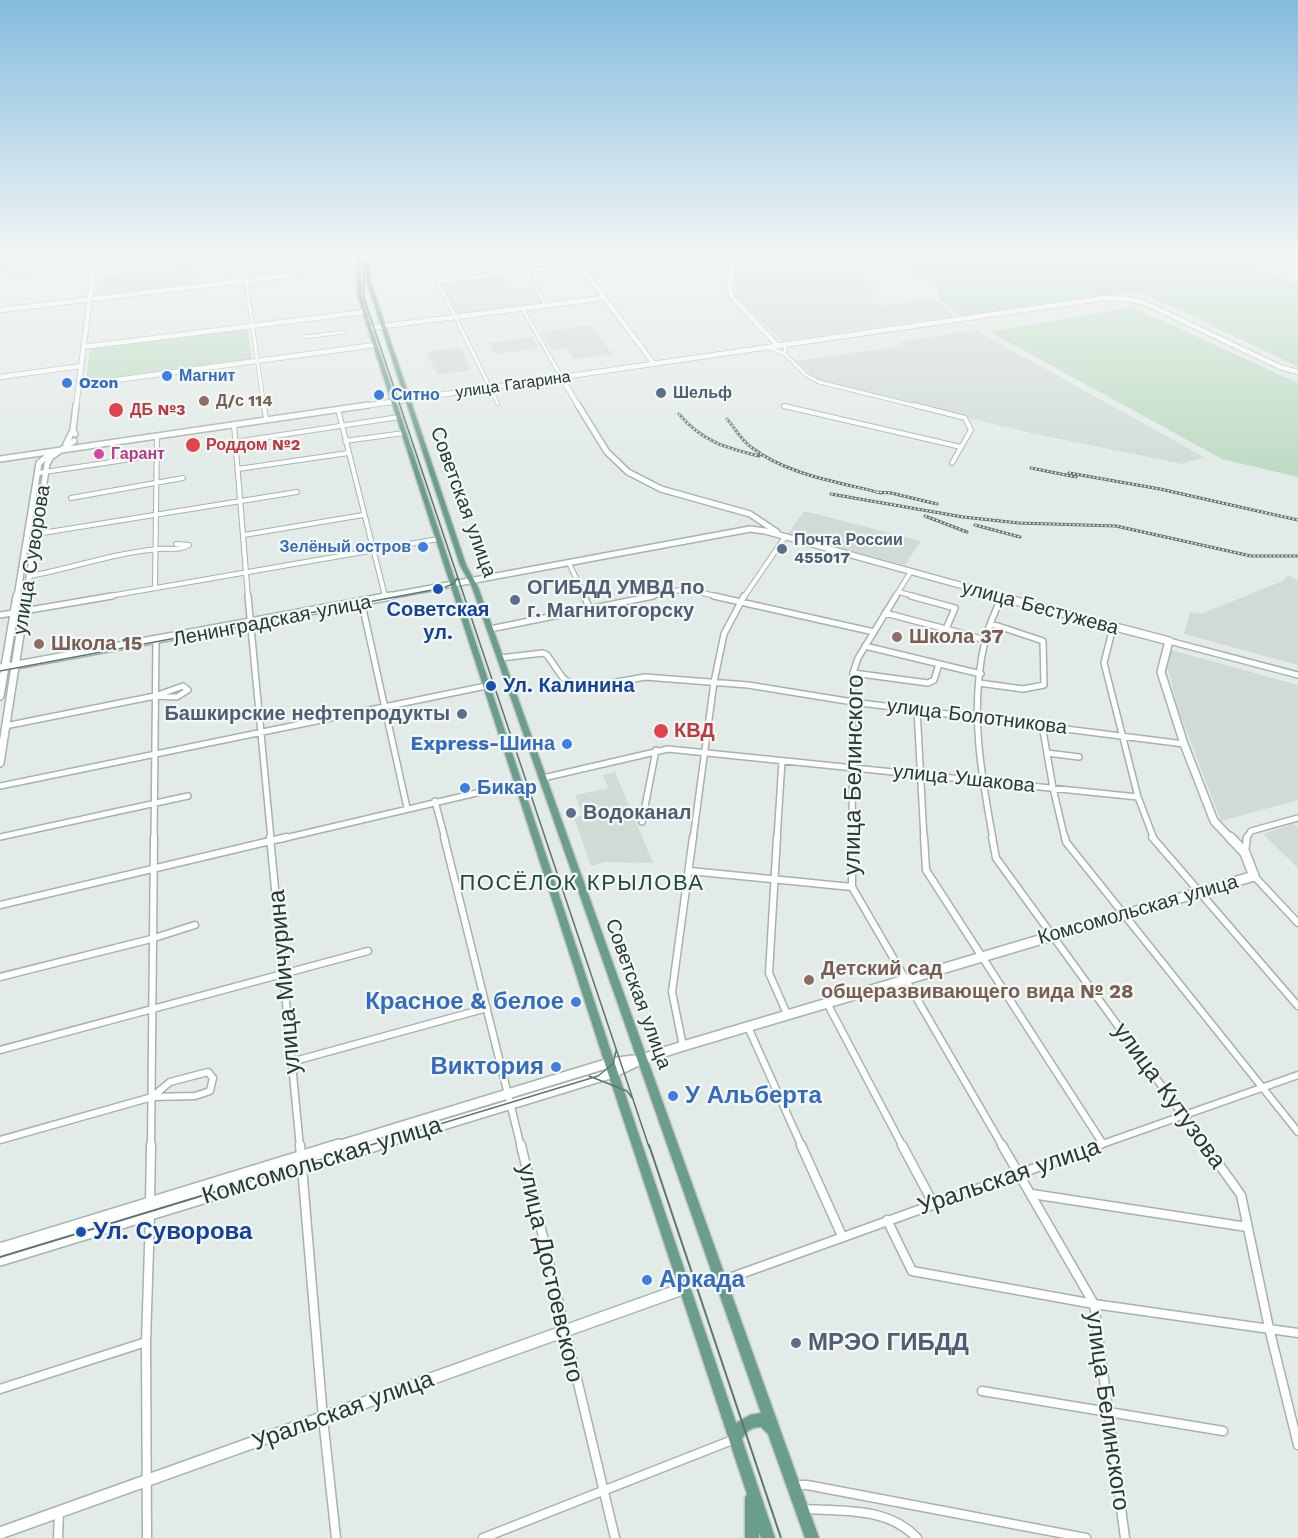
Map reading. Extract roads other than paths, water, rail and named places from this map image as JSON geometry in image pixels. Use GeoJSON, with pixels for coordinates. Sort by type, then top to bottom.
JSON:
{"type":"FeatureCollection","features":[{"type":"Feature","properties":{"kind":"main road"},"geometry":{"type":"LineString","coordinates":[[83,447],[75,445],[73,430],[85,329]]}},
{"type":"Feature","properties":{"kind":"main road"},"geometry":{"type":"LineString","coordinates":[[83,347],[230,329]]}},
{"type":"Feature","properties":{"kind":"main road","name":"Советская улица"},"geometry":{"type":"LineString","coordinates":[[369,329],[611,1068],[768,1538]]}},
{"type":"Feature","properties":{"kind":"main road","name":"Советская улица"},"geometry":{"type":"LineString","coordinates":[[384,329],[463,565],[472,581],[490,629],[812,1538]]}},
{"type":"Feature","properties":{"kind":"main road"},"geometry":{"type":"LineString","coordinates":[[627,329],[654,364]]}},
{"type":"Feature","properties":{"kind":"main road"},"geometry":{"type":"LineString","coordinates":[[762,329],[778,346]]}},
{"type":"Feature","properties":{"kind":"main road","name":"улица Гагарина"},"geometry":{"type":"LineString","coordinates":[[0,459],[897,329]]}},
{"type":"Feature","properties":{"kind":"main road","name":"улица Гагарина"},"geometry":{"type":"LineString","coordinates":[[1199,329],[1280,367],[1298,372]]}},
{"type":"Feature","properties":{"kind":"main road"},"geometry":{"type":"LineString","coordinates":[[79,385],[375,345]]}},
{"type":"Feature","properties":{"kind":"main road"},"geometry":{"type":"LineString","coordinates":[[0,377],[81,366]]}},
{"type":"Feature","properties":{"kind":"main road"},"geometry":{"type":"LineString","coordinates":[[562,378],[609,454],[621,467],[658,487],[751,514],[784,537]]}},
{"type":"Feature","properties":{"kind":"main road","name":"улица Суворова"},"geometry":{"type":"LineString","coordinates":[[0,763],[30,576],[42,472],[39,463],[68,442],[73,430]]}},
{"type":"Feature","properties":{"kind":"main road","name":"улица Суворова"},"geometry":{"type":"LineString","coordinates":[[0,696],[2,669],[26,541],[42,472],[49,459],[74,441]]}},
{"type":"Feature","properties":{"kind":"main road"},"geometry":{"type":"LineString","coordinates":[[30,455],[39,458],[39,463]]}},
{"type":"Feature","properties":{"kind":"main road"},"geometry":{"type":"LineString","coordinates":[[750,529],[756,528],[761,521]]}},
{"type":"Feature","properties":{"kind":"main road","name":"Ленинградская улица"},"geometry":{"type":"LineString","coordinates":[[15,667],[362,604],[750,529],[784,537]]}},
{"type":"Feature","properties":{"kind":"main road"},"geometry":{"type":"LineString","coordinates":[[26,541],[35,537]]}},
{"type":"Feature","properties":{"kind":"main road","name":"улица Бестужева"},"geometry":{"type":"LineString","coordinates":[[784,537],[910,573],[1169,641]]}},
{"type":"Feature","properties":{"kind":"main road","name":"Ленинградская улица"},"geometry":{"type":"LineString","coordinates":[[2,669],[453,585]]}},
{"type":"Feature","properties":{"kind":"main road"},"geometry":{"type":"LineString","coordinates":[[1169,641],[1161,672],[1184,744],[1215,820],[1245,853],[1254,876]]}},
{"type":"Feature","properties":{"kind":"main road","name":"Комсомольская улица"},"geometry":{"type":"LineString","coordinates":[[0,1260],[150,1209],[302,1162],[787,1014],[1254,876]]}},
{"type":"Feature","properties":{"kind":"main road","name":"Комсомольская улица"},"geometry":{"type":"LineString","coordinates":[[0,1249],[150,1209]]}},
{"type":"Feature","properties":{"kind":"main road","name":"Уральская улица"},"geometry":{"type":"LineString","coordinates":[[0,1533],[685,1288]]}},
{"type":"Feature","properties":{"kind":"main road"},"geometry":{"type":"LineString","coordinates":[[735,1439],[740,1428],[758,1419],[764,1420],[773,1431]]}},
{"type":"Feature","properties":{"kind":"main road"},"geometry":{"type":"LineString","coordinates":[[752,1488],[752,1538]]}},
{"type":"Feature","properties":{"kind":"street"},"geometry":{"type":"LineString","coordinates":[[252,329],[266,420]]}},
{"type":"Feature","properties":{"kind":"street"},"geometry":{"type":"LineString","coordinates":[[462,329],[498,404]]}},
{"type":"Feature","properties":{"kind":"street"},"geometry":{"type":"LineString","coordinates":[[534,329],[562,378]]}},
{"type":"Feature","properties":{"kind":"street"},"geometry":{"type":"LineString","coordinates":[[304,337],[345,332]]}},
{"type":"Feature","properties":{"kind":"street"},"geometry":{"type":"LineString","coordinates":[[784,345],[784,354]]}},
{"type":"Feature","properties":{"kind":"street"},"geometry":{"type":"LineString","coordinates":[[768,347],[784,354],[806,375],[819,382],[965,418],[971,430],[952,463]]}},
{"type":"Feature","properties":{"kind":"street"},"geometry":{"type":"LineString","coordinates":[[784,406],[961,447]]}},
{"type":"Feature","properties":{"kind":"street"},"geometry":{"type":"LineString","coordinates":[[338,410],[385,596]]}},
{"type":"Feature","properties":{"kind":"street"},"geometry":{"type":"LineString","coordinates":[[235,442],[399,417]]}},
{"type":"Feature","properties":{"kind":"street","name":"улица Мичурина"},"geometry":{"type":"LineString","coordinates":[[234,425],[250,623],[273,840],[291,1062],[302,1162],[322,1418],[336,1538]]}},
{"type":"Feature","properties":{"kind":"street"},"geometry":{"type":"LineString","coordinates":[[345,441],[404,433]]}},
{"type":"Feature","properties":{"kind":"street"},"geometry":{"type":"LineString","coordinates":[[155,588],[158,549],[157,436]]}},
{"type":"Feature","properties":{"kind":"street"},"geometry":{"type":"LineString","coordinates":[[238,469],[348,453]]}},
{"type":"Feature","properties":{"kind":"street"},"geometry":{"type":"LineString","coordinates":[[42,472],[158,455]]}},
{"type":"Feature","properties":{"kind":"street"},"geometry":{"type":"LineString","coordinates":[[71,498],[183,478]]}},
{"type":"Feature","properties":{"kind":"street"},"geometry":{"type":"LineString","coordinates":[[35,537],[297,492]]}},
{"type":"Feature","properties":{"kind":"street"},"geometry":{"type":"LineString","coordinates":[[244,535],[363,515]]}},
{"type":"Feature","properties":{"kind":"street"},"geometry":{"type":"LineString","coordinates":[[683,1046],[672,993],[714,682],[724,634],[750,585],[784,537]]}},
{"type":"Feature","properties":{"kind":"street"},"geometry":{"type":"LineString","coordinates":[[0,615],[438,539]]}},
{"type":"Feature","properties":{"kind":"street"},"geometry":{"type":"LineString","coordinates":[[30,576],[80,563],[158,549],[176,550],[189,545],[176,544]]}},
{"type":"Feature","properties":{"kind":"street"},"geometry":{"type":"LineString","coordinates":[[569,563],[590,609]]}},
{"type":"Feature","properties":{"kind":"street","name":"улица Белинского"},"geometry":{"type":"LineString","coordinates":[[910,573],[866,646],[853,673],[852,887],[1094,1304],[1110,1411],[1125,1538]]}},
{"type":"Feature","properties":{"kind":"street"},"geometry":{"type":"LineString","coordinates":[[490,629],[685,589],[874,632]]}},
{"type":"Feature","properties":{"kind":"street"},"geometry":{"type":"LineString","coordinates":[[899,592],[955,609],[946,629]]}},
{"type":"Feature","properties":{"kind":"street","name":"улица Кутузова"},"geometry":{"type":"LineString","coordinates":[[1001,597],[985,640],[977,716],[982,781],[996,858],[1241,1195],[1269,1328],[1298,1445]]}},
{"type":"Feature","properties":{"kind":"street"},"geometry":{"type":"LineString","coordinates":[[362,604],[406,808]]}},
{"type":"Feature","properties":{"kind":"street"},"geometry":{"type":"LineString","coordinates":[[885,613],[985,640]]}},
{"type":"Feature","properties":{"kind":"street"},"geometry":{"type":"LineString","coordinates":[[979,683],[1030,690],[1044,686],[1043,641],[992,624]]}},
{"type":"Feature","properties":{"kind":"street"},"geometry":{"type":"LineString","coordinates":[[1113,627],[1104,663],[1137,797],[1151,836],[1298,1006]]}},
{"type":"Feature","properties":{"kind":"street","name":"улица Бестужева"},"geometry":{"type":"LineString","coordinates":[[1169,641],[1298,675]]}},
{"type":"Feature","properties":{"kind":"street"},"geometry":{"type":"LineString","coordinates":[[147,1538],[146,1342],[152,1097],[150,1011],[156,642]]}},
{"type":"Feature","properties":{"kind":"street"},"geometry":{"type":"LineString","coordinates":[[866,646],[981,674]]}},
{"type":"Feature","properties":{"kind":"street","name":"улица Болотникова"},"geometry":{"type":"LineString","coordinates":[[500,658],[543,653],[547,655],[563,678],[577,689],[645,678],[748,685],[853,702],[1184,744]]}},
{"type":"Feature","properties":{"kind":"street"},"geometry":{"type":"LineString","coordinates":[[853,673],[928,683],[934,680],[939,664]]}},
{"type":"Feature","properties":{"kind":"street"},"geometry":{"type":"LineString","coordinates":[[5,726],[155,696],[183,686],[188,690],[177,697],[155,696]]}},
{"type":"Feature","properties":{"kind":"street"},"geometry":{"type":"LineString","coordinates":[[0,786],[486,686]]}},
{"type":"Feature","properties":{"kind":"street"},"geometry":{"type":"LineString","coordinates":[[917,709],[926,870],[1103,1144]]}},
{"type":"Feature","properties":{"kind":"street"},"geometry":{"type":"LineString","coordinates":[[1042,725],[1053,788],[1066,842],[1298,1132]]}},
{"type":"Feature","properties":{"kind":"street","name":"улица Ушакова"},"geometry":{"type":"LineString","coordinates":[[543,778],[668,749],[1137,797]]}},
{"type":"Feature","properties":{"kind":"street"},"geometry":{"type":"LineString","coordinates":[[642,822],[656,750]]}},
{"type":"Feature","properties":{"kind":"street"},"geometry":{"type":"LineString","coordinates":[[1047,753],[1079,757]]}},
{"type":"Feature","properties":{"kind":"street"},"geometry":{"type":"LineString","coordinates":[[782,761],[769,973],[787,1014]]}},
{"type":"Feature","properties":{"kind":"street"},"geometry":{"type":"LineString","coordinates":[[0,905],[519,783]]}},
{"type":"Feature","properties":{"kind":"street"},"geometry":{"type":"LineString","coordinates":[[0,837],[188,796]]}},
{"type":"Feature","properties":{"kind":"street","name":"улица Достоевского"},"geometry":{"type":"LineString","coordinates":[[435,801],[615,1538]]}},
{"type":"Feature","properties":{"kind":"street","name":"Комсомольская улица"},"geometry":{"type":"LineString","coordinates":[[1245,853],[1245,841],[1251,831],[1298,818]]}},
{"type":"Feature","properties":{"kind":"street"},"geometry":{"type":"LineString","coordinates":[[690,872],[852,887]]}},
{"type":"Feature","properties":{"kind":"street"},"geometry":{"type":"LineString","coordinates":[[1254,876],[1298,923]]}},
{"type":"Feature","properties":{"kind":"street"},"geometry":{"type":"LineString","coordinates":[[0,976],[151,939],[195,925]]}},
{"type":"Feature","properties":{"kind":"street"},"geometry":{"type":"LineString","coordinates":[[0,1050],[368,951]]}},
{"type":"Feature","properties":{"kind":"street"},"geometry":{"type":"LineString","coordinates":[[827,1002],[933,1203]]}},
{"type":"Feature","properties":{"kind":"street"},"geometry":{"type":"LineString","coordinates":[[291,1062],[486,1008]]}},
{"type":"Feature","properties":{"kind":"street"},"geometry":{"type":"LineString","coordinates":[[748,1026],[842,1236]]}},
{"type":"Feature","properties":{"kind":"street"},"geometry":{"type":"LineString","coordinates":[[0,1140],[152,1097],[195,1096],[210,1090],[213,1078],[208,1072],[170,1082],[152,1097]]}},
{"type":"Feature","properties":{"kind":"street","name":"Уральская улица"},"geometry":{"type":"LineString","coordinates":[[721,1281],[933,1203],[1298,1075]]}},
{"type":"Feature","properties":{"kind":"street"},"geometry":{"type":"LineString","coordinates":[[1032,1194],[1247,1227]]}},
{"type":"Feature","properties":{"kind":"street"},"geometry":{"type":"LineString","coordinates":[[887,1220],[912,1271],[1094,1304],[1298,1333]]}},
{"type":"Feature","properties":{"kind":"street"},"geometry":{"type":"LineString","coordinates":[[0,1389],[146,1342]]}},
{"type":"Feature","properties":{"kind":"street"},"geometry":{"type":"LineString","coordinates":[[981,1391],[1223,1431]]}},
{"type":"Feature","properties":{"kind":"street"},"geometry":{"type":"LineString","coordinates":[[483,1538],[735,1439]]}},
{"type":"Feature","properties":{"kind":"street"},"geometry":{"type":"LineString","coordinates":[[794,1485],[807,1485],[1086,1538]]}},
{"type":"Feature","properties":{"kind":"street"},"geometry":{"type":"LineString","coordinates":[[802,1509],[857,1512],[899,1521],[911,1528],[917,1538]]}},
{"type":"Feature","properties":{"kind":"street"},"geometry":{"type":"LineString","coordinates":[[58,1538],[59,1512]]}},
{"type":"Feature","properties":{"kind":"tram line"},"geometry":{"type":"LineString","coordinates":[[374,329],[458,577]]}},
{"type":"Feature","properties":{"kind":"tram line"},"geometry":{"type":"LineString","coordinates":[[0,671],[443,588],[453,584],[458,577]]}},
{"type":"Feature","properties":{"kind":"tram line"},"geometry":{"type":"LineString","coordinates":[[458,577],[633,1099]]}},
{"type":"Feature","properties":{"kind":"tram line"},"geometry":{"type":"LineString","coordinates":[[593,1078],[613,1064],[616,1051]]}},
{"type":"Feature","properties":{"kind":"tram line"},"geometry":{"type":"LineString","coordinates":[[589,1076],[593,1078]]}},
{"type":"Feature","properties":{"kind":"tram line"},"geometry":{"type":"LineString","coordinates":[[364,1147],[593,1078]]}},
{"type":"Feature","properties":{"kind":"tram line"},"geometry":{"type":"LineString","coordinates":[[593,1078],[627,1091],[633,1099]]}},
{"type":"Feature","properties":{"kind":"tram line"},"geometry":{"type":"LineString","coordinates":[[633,1099],[649,1147]]}},
{"type":"Feature","properties":{"kind":"tram line"},"geometry":{"type":"LineString","coordinates":[[0,1257],[369,1145]]}},
{"type":"Feature","properties":{"kind":"tram line"},"geometry":{"type":"LineString","coordinates":[[649,1145],[781,1538]]}},
{"type":"Feature","properties":{"kind":"railway"},"geometry":{"type":"LineString","coordinates":[[679,414],[705,437],[736,450],[759,456]]}},
{"type":"Feature","properties":{"kind":"railway"},"geometry":{"type":"LineString","coordinates":[[727,419],[747,444],[765,457],[813,476],[877,492]]}},
{"type":"Feature","properties":{"kind":"railway"},"geometry":{"type":"LineString","coordinates":[[1031,468],[1076,477]]}},
{"type":"Feature","properties":{"kind":"railway"},"geometry":{"type":"LineString","coordinates":[[1069,473],[1160,489],[1298,520]]}},
{"type":"Feature","properties":{"kind":"railway"},"geometry":{"type":"LineString","coordinates":[[877,492],[937,504]]}},
{"type":"Feature","properties":{"kind":"railway"},"geometry":{"type":"LineString","coordinates":[[831,494],[963,517],[1019,523],[1116,526],[1251,556],[1298,556]]}},
{"type":"Feature","properties":{"kind":"railway"},"geometry":{"type":"LineString","coordinates":[[925,516],[967,532]]}},
{"type":"Feature","properties":{"kind":"railway"},"geometry":{"type":"LineString","coordinates":[[975,525],[1020,537]]}},
{"type":"Feature","properties":{"kind":"place","name":"Магнит"},"geometry":{"type":"Point","coordinates":[167,376]}},
{"type":"Feature","properties":{"kind":"place","name":"Ozon"},"geometry":{"type":"Point","coordinates":[67,383]}},
{"type":"Feature","properties":{"kind":"place","name":"Шельф"},"geometry":{"type":"Point","coordinates":[661,393]}},
{"type":"Feature","properties":{"kind":"place","name":"Ситно"},"geometry":{"type":"Point","coordinates":[379,395]}},
{"type":"Feature","properties":{"kind":"place","name":"Д/с 114"},"geometry":{"type":"Point","coordinates":[204,401]}},
{"type":"Feature","properties":{"kind":"place","name":"ДБ №3"},"geometry":{"type":"Point","coordinates":[116,410]}},
{"type":"Feature","properties":{"kind":"place","name":"Роддом №2"},"geometry":{"type":"Point","coordinates":[193,445]}},
{"type":"Feature","properties":{"kind":"place","name":"Гарант"},"geometry":{"type":"Point","coordinates":[99,454]}},
{"type":"Feature","properties":{"kind":"place","name":"Зелёный остров"},"geometry":{"type":"Point","coordinates":[423,547]}},
{"type":"Feature","properties":{"kind":"place","name":"Почта России 455017"},"geometry":{"type":"Point","coordinates":[782,549]}},
{"type":"Feature","properties":{"kind":"place","name":"Советская ул."},"geometry":{"type":"Point","coordinates":[438,589]}},
{"type":"Feature","properties":{"kind":"place","name":"ОГИБДД УМВД по г. Магнитогорску"},"geometry":{"type":"Point","coordinates":[515,600]}},
{"type":"Feature","properties":{"kind":"place","name":"Школа 37"},"geometry":{"type":"Point","coordinates":[897,637]}},
{"type":"Feature","properties":{"kind":"place","name":"Школа 15"},"geometry":{"type":"Point","coordinates":[39,644]}},
{"type":"Feature","properties":{"kind":"place","name":"Ул. Калинина"},"geometry":{"type":"Point","coordinates":[491,686]}},
{"type":"Feature","properties":{"kind":"place","name":"Башкирские нефтепродукты"},"geometry":{"type":"Point","coordinates":[462,714]}},
{"type":"Feature","properties":{"kind":"place","name":"КВД"},"geometry":{"type":"Point","coordinates":[661,731]}},
{"type":"Feature","properties":{"kind":"place","name":"Express-Шина"},"geometry":{"type":"Point","coordinates":[567,744]}},
{"type":"Feature","properties":{"kind":"place","name":"Бикар"},"geometry":{"type":"Point","coordinates":[465,788]}},
{"type":"Feature","properties":{"kind":"place","name":"Водоканал"},"geometry":{"type":"Point","coordinates":[571,813]}},
{"type":"Feature","properties":{"kind":"place","name":"Детский сад общеразвивающего вида № 28"},"geometry":{"type":"Point","coordinates":[809,980]}},
{"type":"Feature","properties":{"kind":"place","name":"Красное & белое"},"geometry":{"type":"Point","coordinates":[576,1002]}},
{"type":"Feature","properties":{"kind":"place","name":"Виктория"},"geometry":{"type":"Point","coordinates":[556,1067]}},
{"type":"Feature","properties":{"kind":"place","name":"У Альберта"},"geometry":{"type":"Point","coordinates":[673,1096]}},
{"type":"Feature","properties":{"kind":"place","name":"Ул. Суворова"},"geometry":{"type":"Point","coordinates":[81,1232]}},
{"type":"Feature","properties":{"kind":"place","name":"Аркада"},"geometry":{"type":"Point","coordinates":[647,1280]}},
{"type":"Feature","properties":{"kind":"place","name":"МРЭО ГИБДД"},"geometry":{"type":"Point","coordinates":[796,1343]}},
{"type":"Feature","properties":{"kind":"district","name":"ПОСЁЛОК КРЫЛОВА"},"geometry":{"type":"Point","coordinates":[582,884]}}]}
